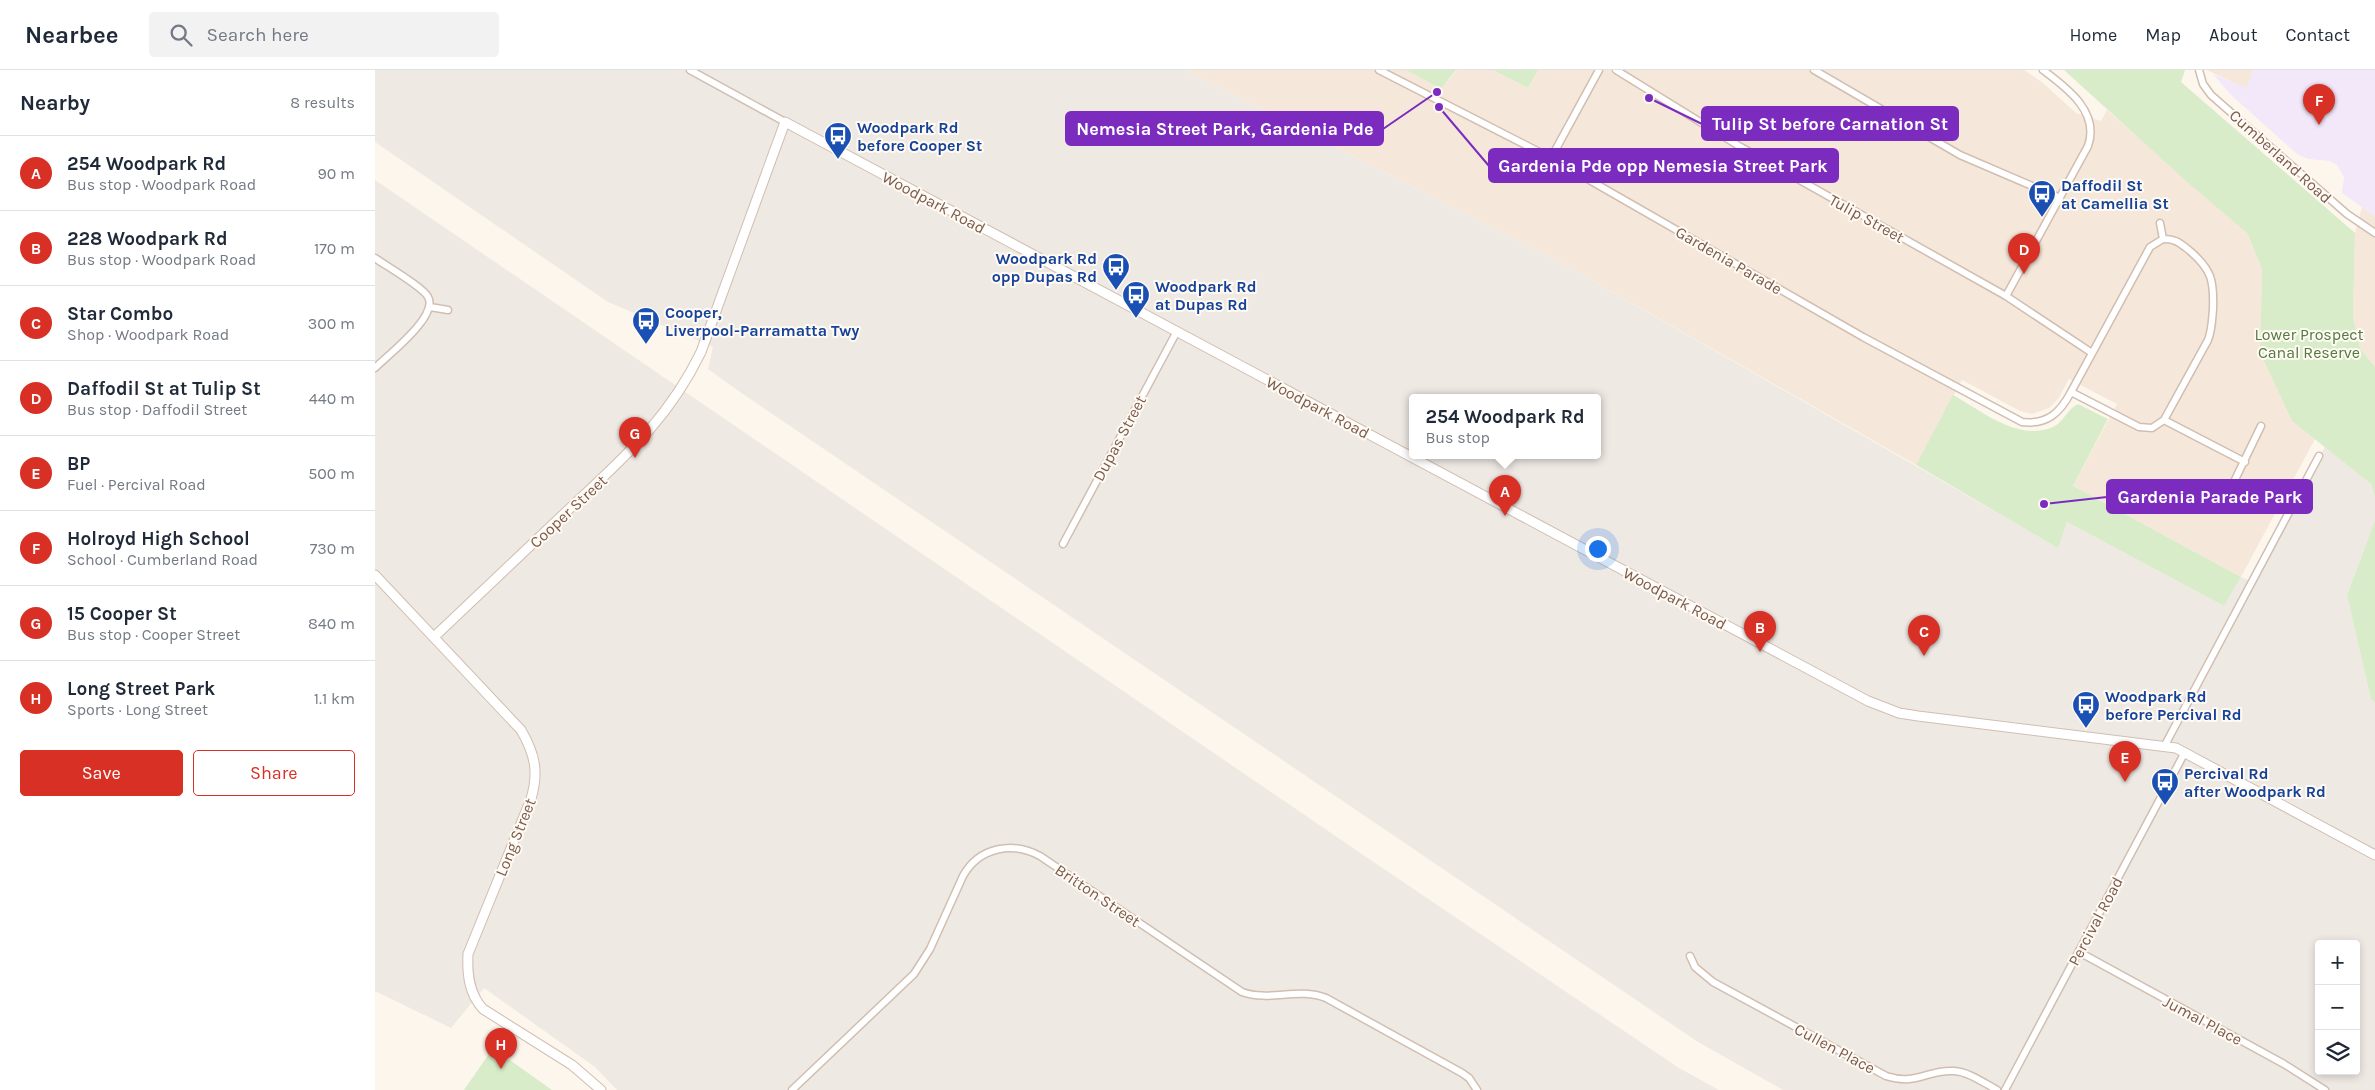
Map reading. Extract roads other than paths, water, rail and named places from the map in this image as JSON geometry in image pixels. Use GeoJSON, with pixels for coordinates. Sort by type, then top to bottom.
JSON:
{"type":"FeatureCollection","features":[{"type":"Feature","properties":{"kind":"street","name":"Woodpark Road"},"geometry":{"type":"LineString","coordinates":[[691,70],[1409,456]]}},
{"type":"Feature","properties":{"kind":"street","name":"Gardenia Parade"},"geometry":{"type":"LineString","coordinates":[[1379,70],[1551,158],[1863,337],[2015,420],[2034,423],[2049,419],[2061,409],[2150,247],[2163,239]]}},
{"type":"Feature","properties":{"kind":"street"},"geometry":{"type":"LineString","coordinates":[[1551,158],[1599,70]]}},
{"type":"Feature","properties":{"kind":"street","name":"Tulip Street"},"geometry":{"type":"LineString","coordinates":[[1616,70],[1739,146],[2006,296],[2092,353]]}},
{"type":"Feature","properties":{"kind":"street"},"geometry":{"type":"LineString","coordinates":[[1814,70],[1961,155],[2060,198]]}},
{"type":"Feature","properties":{"kind":"street"},"geometry":{"type":"LineString","coordinates":[[2006,296],[2089,142],[2091,129],[2087,112],[2082,105],[2043,70]]}},
{"type":"Feature","properties":{"kind":"street","name":"Cumberland Road"},"geometry":{"type":"LineString","coordinates":[[2199,70],[2203,84],[2211,95],[2347,214],[2375,233]]}},
{"type":"Feature","properties":{"kind":"street","name":"Cooper Street"},"geometry":{"type":"LineString","coordinates":[[434,637],[643,439],[661,418],[689,376],[701,352],[785,122]]}},
{"type":"Feature","properties":{"kind":"street"},"geometry":{"type":"LineString","coordinates":[[2071,392],[2139,427],[2152,428],[2164,420],[2211,334],[2213,290],[2209,272],[2200,260],[2179,242],[2163,239],[2160,222]]}},
{"type":"Feature","properties":{"kind":"street"},"geometry":{"type":"LineString","coordinates":[[375,258],[424,292],[428,296],[430,307],[423,322],[375,368]]}},
{"type":"Feature","properties":{"kind":"street"},"geometry":{"type":"LineString","coordinates":[[430,307],[449,310]]}},
{"type":"Feature","properties":{"kind":"street","name":"Dupas Street"},"geometry":{"type":"LineString","coordinates":[[1063,544],[1176,332]]}},
{"type":"Feature","properties":{"kind":"street"},"geometry":{"type":"LineString","coordinates":[[2164,420],[2245,462]]}},
{"type":"Feature","properties":{"kind":"street"},"geometry":{"type":"LineString","coordinates":[[2230,490],[2261,426]]}},
{"type":"Feature","properties":{"kind":"street"},"geometry":{"type":"LineString","coordinates":[[2165,745],[2319,456]]}},
{"type":"Feature","properties":{"kind":"street","name":"Woodpark Road"},"geometry":{"type":"LineString","coordinates":[[1415,459],[1884,708],[1919,716],[2165,745],[2185,752],[2375,856]]}},
{"type":"Feature","properties":{"kind":"street","name":"Long Street"},"geometry":{"type":"LineString","coordinates":[[375,575],[521,730],[532,748],[536,762],[536,783],[531,799],[468,954],[471,987],[478,1003],[483,1009],[572,1065],[601,1090]]}},
{"type":"Feature","properties":{"kind":"street","name":"Percival Road"},"geometry":{"type":"LineString","coordinates":[[2005,1090],[2185,752]]}},
{"type":"Feature","properties":{"kind":"street","name":"Britton Street"},"geometry":{"type":"LineString","coordinates":[[792,1090],[914,974],[925,958],[963,876],[971,865],[987,853],[1011,847],[1025,849],[1040,856],[1241,992],[1260,996],[1301,993],[1321,996],[1462,1073],[1469,1078],[1477,1090]]}},
{"type":"Feature","properties":{"kind":"street","name":"Jumal Place"},"geometry":{"type":"LineString","coordinates":[[2079,952],[2285,1064],[2325,1090]]}},
{"type":"Feature","properties":{"kind":"street","name":"Cullen Place"},"geometry":{"type":"LineString","coordinates":[[1689,956],[1695,967],[1713,982],[1881,1073],[1894,1078],[1911,1080],[1942,1071],[1957,1071],[1997,1090]]}},
{"type":"Feature","properties":{"kind":"place","name":"Nemesia Street Park, Gardenia Pde"},"geometry":{"type":"Point","coordinates":[1437,92]}},
{"type":"Feature","properties":{"kind":"place","name":"Tulip St before Carnation St"},"geometry":{"type":"Point","coordinates":[1649,98]}},
{"type":"Feature","properties":{"kind":"place","name":"Gardenia Pde opp Nemesia Street Park"},"geometry":{"type":"Point","coordinates":[1439,107]}},
{"type":"Feature","properties":{"kind":"place","name":"Holroyd High School"},"geometry":{"type":"Point","coordinates":[2319,125]}},
{"type":"Feature","properties":{"kind":"place","name":"Woodpark Rd before Cooper St"},"geometry":{"type":"Point","coordinates":[838,160]}},
{"type":"Feature","properties":{"kind":"place","name":"Daffodil St at Camellia St"},"geometry":{"type":"Point","coordinates":[2042,218]}},
{"type":"Feature","properties":{"kind":"place","name":"Daffodil St at Tulip St"},"geometry":{"type":"Point","coordinates":[2024,274]}},
{"type":"Feature","properties":{"kind":"place","name":"Woodpark Rd opp Dupas Rd"},"geometry":{"type":"Point","coordinates":[1116,291]}},
{"type":"Feature","properties":{"kind":"place","name":"Woodpark Rd at Dupas Rd"},"geometry":{"type":"Point","coordinates":[1136,319]}},
{"type":"Feature","properties":{"kind":"place","name":"Cooper, Liverpool-Parramatta Twy"},"geometry":{"type":"Point","coordinates":[646,345]}},
{"type":"Feature","properties":{"kind":"place","name":"15 Cooper St"},"geometry":{"type":"Point","coordinates":[635,458]}},
{"type":"Feature","properties":{"kind":"place","name":"Gardenia Parade Park"},"geometry":{"type":"Point","coordinates":[2044,504]}},
{"type":"Feature","properties":{"kind":"place","name":"254 Woodpark Rd"},"geometry":{"type":"Point","coordinates":[1505,516]}},
{"type":"Feature","properties":{"kind":"place","name":"228 Woodpark Rd"},"geometry":{"type":"Point","coordinates":[1760,652]}},
{"type":"Feature","properties":{"kind":"place","name":"Star Combo"},"geometry":{"type":"Point","coordinates":[1924,656]}},
{"type":"Feature","properties":{"kind":"place","name":"Woodpark Rd before Percival Rd"},"geometry":{"type":"Point","coordinates":[2086,729]}},
{"type":"Feature","properties":{"kind":"place","name":"BP"},"geometry":{"type":"Point","coordinates":[2125,782]}},
{"type":"Feature","properties":{"kind":"place","name":"Percival Rd after Woodpark Rd"},"geometry":{"type":"Point","coordinates":[2165,806]}},
{"type":"Feature","properties":{"kind":"place","name":"Long Street Park"},"geometry":{"type":"Point","coordinates":[501,1069]}},
{"type":"Feature","properties":{"kind":"park label","name":"Lower Prospect Canal Reserve"},"geometry":{"type":"Point","coordinates":[2309,343]}}]}
